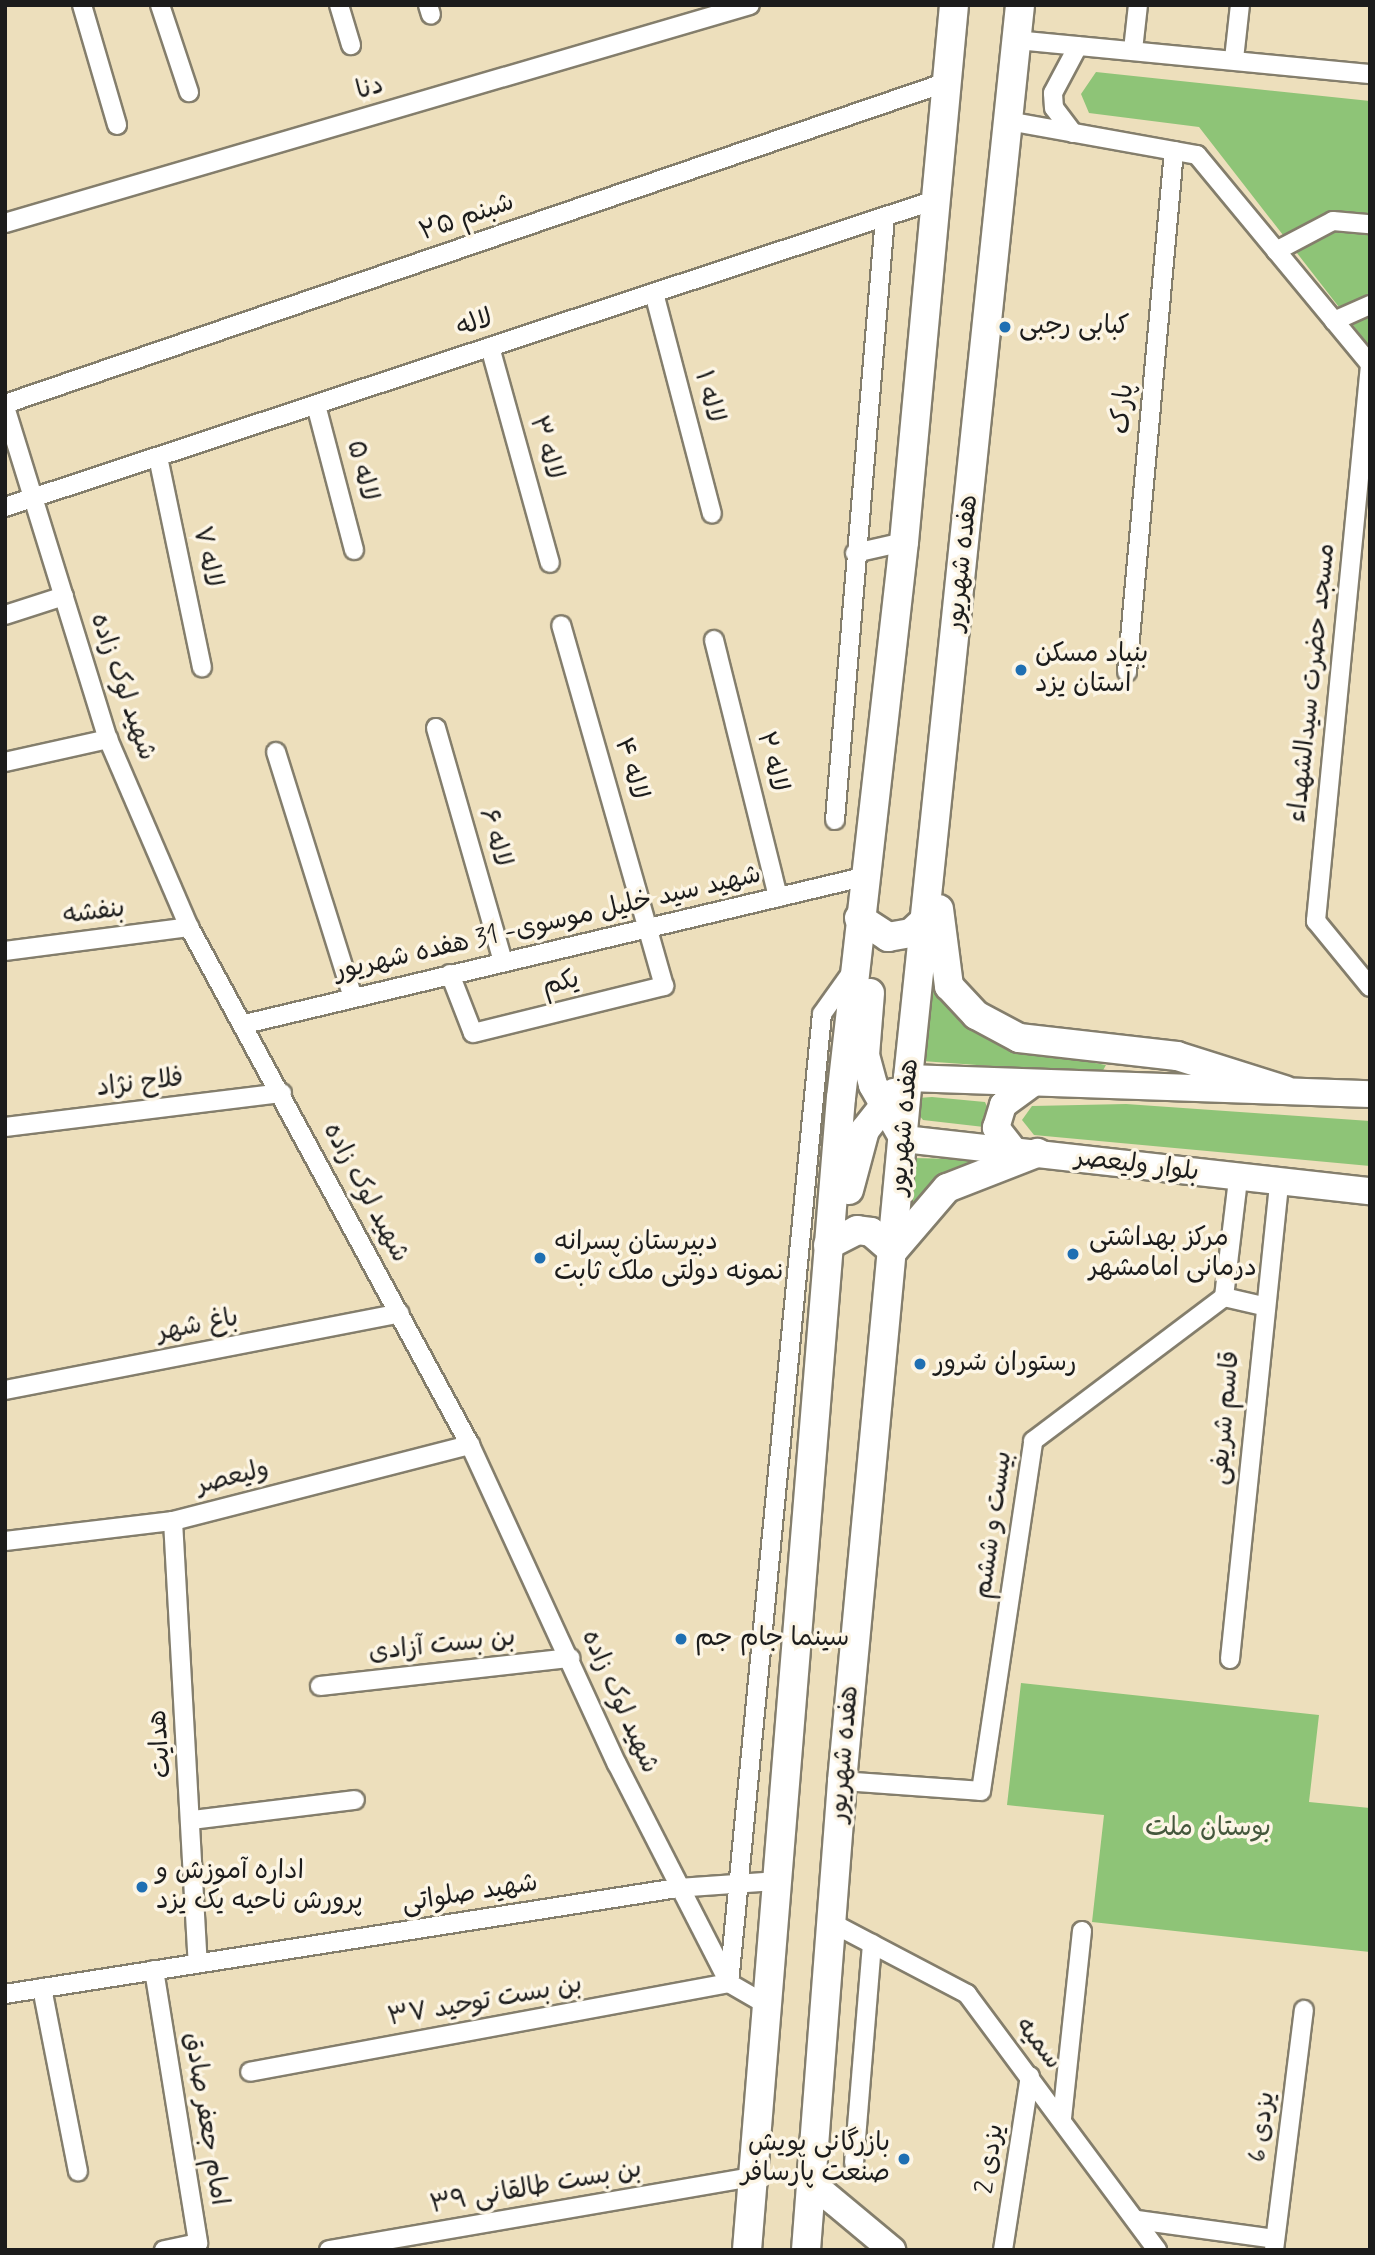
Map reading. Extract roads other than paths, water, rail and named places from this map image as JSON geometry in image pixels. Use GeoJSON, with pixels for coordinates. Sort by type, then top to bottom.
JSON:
{"type":"FeatureCollection","features":[{"type":"Feature","properties":{"kind":"main road"},"geometry":{"type":"LineString","coordinates":[[747,2250],[828,1245],[863,877],[904,542],[954,5]]}},
{"type":"Feature","properties":{"kind":"main road","name":"هفده شهریور"},"geometry":{"type":"LineString","coordinates":[[807,2250],[814,2185],[842,1781],[908,1078],[928,917],[1020,5]]}},
{"type":"Feature","properties":{"kind":"main road"},"geometry":{"type":"LineString","coordinates":[[933,856],[949,986],[976,1015],[1019,1038],[1177,1056],[1285,1090]]}},
{"type":"Feature","properties":{"kind":"main road"},"geometry":{"type":"LineString","coordinates":[[859,918],[888,937],[911,933],[928,917]]}},
{"type":"Feature","properties":{"kind":"main road"},"geometry":{"type":"LineString","coordinates":[[859,918],[872,966],[865,1055],[883,1106],[904,1139]]}},
{"type":"Feature","properties":{"kind":"main road"},"geometry":{"type":"LineString","coordinates":[[828,1245],[845,1212],[855,1155],[883,1106],[908,1078],[1370,1094]]}},
{"type":"Feature","properties":{"kind":"main road"},"geometry":{"type":"LineString","coordinates":[[828,1245],[857,1230],[871,1232],[893,1251],[947,1188],[1026,1153],[996,1128],[1003,1105],[1031,1084]]}},
{"type":"Feature","properties":{"kind":"main road","name":"بلوار ولیعصر"},"geometry":{"type":"LineString","coordinates":[[904,1139],[1238,1179],[1370,1191]]}},
{"type":"Feature","properties":{"kind":"main road"},"geometry":{"type":"LineString","coordinates":[[814,2185],[892,2250]]}},
{"type":"Feature","properties":{"kind":"street"},"geometry":{"type":"LineString","coordinates":[[82,5],[117,125]]}},
{"type":"Feature","properties":{"kind":"street"},"geometry":{"type":"LineString","coordinates":[[160,5],[189,92]]}},
{"type":"Feature","properties":{"kind":"street"},"geometry":{"type":"LineString","coordinates":[[339,5],[351,46]]}},
{"type":"Feature","properties":{"kind":"street","name":"دنا"},"geometry":{"type":"LineString","coordinates":[[5,223],[750,5]]}},
{"type":"Feature","properties":{"kind":"street"},"geometry":{"type":"LineString","coordinates":[[1133,50],[1138,5]]}},
{"type":"Feature","properties":{"kind":"street"},"geometry":{"type":"LineString","coordinates":[[1234,59],[1240,5]]}},
{"type":"Feature","properties":{"kind":"street"},"geometry":{"type":"LineString","coordinates":[[1016,40],[1370,74]]}},
{"type":"Feature","properties":{"kind":"street"},"geometry":{"type":"LineString","coordinates":[[1073,133],[1055,108],[1053,93],[1078,46]]}},
{"type":"Feature","properties":{"kind":"street","name":"شبنم ۲۵"},"geometry":{"type":"LineString","coordinates":[[5,406],[947,82]]}},
{"type":"Feature","properties":{"kind":"street","name":"مسجد حضرت سیدالشهداء"},"geometry":{"type":"LineString","coordinates":[[1008,121],[1197,155],[1370,364],[1364,475],[1316,921],[1370,988]]}},
{"type":"Feature","properties":{"kind":"street","name":"پارک"},"geometry":{"type":"LineString","coordinates":[[1127,672],[1174,151]]}},
{"type":"Feature","properties":{"kind":"street","name":"لاله"},"geometry":{"type":"LineString","coordinates":[[5,507],[936,200]]}},
{"type":"Feature","properties":{"kind":"street"},"geometry":{"type":"LineString","coordinates":[[835,820],[884,217]]}},
{"type":"Feature","properties":{"kind":"street"},"geometry":{"type":"LineString","coordinates":[[1276,251],[1333,220],[1370,224]]}},
{"type":"Feature","properties":{"kind":"street","name":"لاله ۱"},"geometry":{"type":"LineString","coordinates":[[654,293],[712,514]]}},
{"type":"Feature","properties":{"kind":"street"},"geometry":{"type":"LineString","coordinates":[[1334,321],[1370,305]]}},
{"type":"Feature","properties":{"kind":"street","name":"لاله ۳"},"geometry":{"type":"LineString","coordinates":[[490,347],[550,563]]}},
{"type":"Feature","properties":{"kind":"street","name":"لاله ۵"},"geometry":{"type":"LineString","coordinates":[[317,405],[354,550]]}},
{"type":"Feature","properties":{"kind":"street","name":"شهید لوک زاده"},"geometry":{"type":"LineString","coordinates":[[5,406],[108,739],[189,927],[245,1024],[470,1445],[677,1888],[729,1983]]}},
{"type":"Feature","properties":{"kind":"street","name":"لاله ۷"},"geometry":{"type":"LineString","coordinates":[[158,457],[202,667]]}},
{"type":"Feature","properties":{"kind":"street"},"geometry":{"type":"LineString","coordinates":[[855,553],[904,542]]}},
{"type":"Feature","properties":{"kind":"street"},"geometry":{"type":"LineString","coordinates":[[5,615],[64,596]]}},
{"type":"Feature","properties":{"kind":"street","name":"لاله ۴"},"geometry":{"type":"LineString","coordinates":[[561,625],[648,928]]}},
{"type":"Feature","properties":{"kind":"street","name":"لاله ۲"},"geometry":{"type":"LineString","coordinates":[[714,640],[778,897]]}},
{"type":"Feature","properties":{"kind":"street","name":"لاله ۶"},"geometry":{"type":"LineString","coordinates":[[436,728],[503,962]]}},
{"type":"Feature","properties":{"kind":"street"},"geometry":{"type":"LineString","coordinates":[[5,762],[108,739]]}},
{"type":"Feature","properties":{"kind":"street"},"geometry":{"type":"LineString","coordinates":[[276,752],[353,997]]}},
{"type":"Feature","properties":{"kind":"street","name":"شهید سید خلیل موسوی- 31 هفده شهریور"},"geometry":{"type":"LineString","coordinates":[[245,1024],[863,877]]}},
{"type":"Feature","properties":{"kind":"street","name":"بنفشه"},"geometry":{"type":"LineString","coordinates":[[5,951],[189,927]]}},
{"type":"Feature","properties":{"kind":"street","name":"یکم"},"geometry":{"type":"LineString","coordinates":[[450,974],[473,1032],[485,1030],[664,986],[648,928]]}},
{"type":"Feature","properties":{"kind":"street"},"geometry":{"type":"LineString","coordinates":[[767,2005],[729,1983],[822,1014],[854,969]]}},
{"type":"Feature","properties":{"kind":"street","name":"فلاح نژاد"},"geometry":{"type":"LineString","coordinates":[[5,1127],[282,1093]]}},
{"type":"Feature","properties":{"kind":"street"},"geometry":{"type":"LineString","coordinates":[[1238,1179],[1224,1297],[1263,1306]]}},
{"type":"Feature","properties":{"kind":"street","name":"قاسم شریفی"},"geometry":{"type":"LineString","coordinates":[[1230,1659],[1263,1306],[1279,1183]]}},
{"type":"Feature","properties":{"kind":"street","name":"بیست و ششم"},"geometry":{"type":"LineString","coordinates":[[842,1781],[981,1791],[1033,1441],[1224,1297]]}},
{"type":"Feature","properties":{"kind":"street","name":"باغ شهر"},"geometry":{"type":"LineString","coordinates":[[5,1390],[400,1313]]}},
{"type":"Feature","properties":{"kind":"street"},"geometry":{"type":"LineString","coordinates":[[793,1317],[822,1318]]}},
{"type":"Feature","properties":{"kind":"street","name":"ولیعصر"},"geometry":{"type":"LineString","coordinates":[[5,1541],[173,1521],[470,1445]]}},
{"type":"Feature","properties":{"kind":"street","name":"هدایت"},"geometry":{"type":"LineString","coordinates":[[173,1521],[198,1963]]}},
{"type":"Feature","properties":{"kind":"street","name":"بن بست آزادی"},"geometry":{"type":"LineString","coordinates":[[320,1686],[570,1658]]}},
{"type":"Feature","properties":{"kind":"street"},"geometry":{"type":"LineString","coordinates":[[192,1820],[355,1800]]}},
{"type":"Feature","properties":{"kind":"street","name":"شهید صلواتی"},"geometry":{"type":"LineString","coordinates":[[5,1994],[677,1888],[739,1881],[777,1881]]}},
{"type":"Feature","properties":{"kind":"street","name":"سمیه"},"geometry":{"type":"LineString","coordinates":[[832,1923],[967,1994],[1062,2118],[1157,2250]]}},
{"type":"Feature","properties":{"kind":"street"},"geometry":{"type":"LineString","coordinates":[[1062,2118],[1082,1931]]}},
{"type":"Feature","properties":{"kind":"street"},"geometry":{"type":"LineString","coordinates":[[854,2163],[872,1944]]}},
{"type":"Feature","properties":{"kind":"street","name":"امام جعفر صادق"},"geometry":{"type":"LineString","coordinates":[[154,1970],[198,2243],[164,2250]]}},
{"type":"Feature","properties":{"kind":"street","name":"بن بست توحید ۳۷"},"geometry":{"type":"LineString","coordinates":[[250,2072],[729,1983]]}},
{"type":"Feature","properties":{"kind":"street"},"geometry":{"type":"LineString","coordinates":[[42,1988],[78,2172]]}},
{"type":"Feature","properties":{"kind":"street","name":"یزدی 6"},"geometry":{"type":"LineString","coordinates":[[1274,2245],[1304,2010]]}},
{"type":"Feature","properties":{"kind":"street","name":"یزدی 2"},"geometry":{"type":"LineString","coordinates":[[1003,2250],[1030,2076]]}},
{"type":"Feature","properties":{"kind":"street","name":"بن‌ بست طالقانی ۳۹"},"geometry":{"type":"LineString","coordinates":[[328,2250],[753,2177]]}},
{"type":"Feature","properties":{"kind":"street"},"geometry":{"type":"LineString","coordinates":[[1137,2220],[1274,2245]]}},
{"type":"Feature","properties":{"kind":"place","name":"کبابی رجبی"},"geometry":{"type":"Point","coordinates":[1005,327]}},
{"type":"Feature","properties":{"kind":"place","name":"بنیاد مسکن استان یزد"},"geometry":{"type":"Point","coordinates":[1021,670]}},
{"type":"Feature","properties":{"kind":"place","name":"مرکز بهداشتی درمانی امامشهر"},"geometry":{"type":"Point","coordinates":[1073,1254]}},
{"type":"Feature","properties":{"kind":"place","name":"دبیرستان پسرانه نمونه دولتی ملک ثابت"},"geometry":{"type":"Point","coordinates":[540,1258]}},
{"type":"Feature","properties":{"kind":"place","name":"رستوران سُرور"},"geometry":{"type":"Point","coordinates":[920,1364]}},
{"type":"Feature","properties":{"kind":"place","name":"سینما جام جم"},"geometry":{"type":"Point","coordinates":[681,1639]}},
{"type":"Feature","properties":{"kind":"place","name":"اداره آموزش و پرورش ناحیه یک یزد"},"geometry":{"type":"Point","coordinates":[142,1887]}},
{"type":"Feature","properties":{"kind":"place","name":"بازرگانی پویش صنعت پارسافر"},"geometry":{"type":"Point","coordinates":[904,2159]}},
{"type":"Feature","properties":{"kind":"park label","name":"بوستان ملت"},"geometry":{"type":"Point","coordinates":[1208,1829]}}]}
